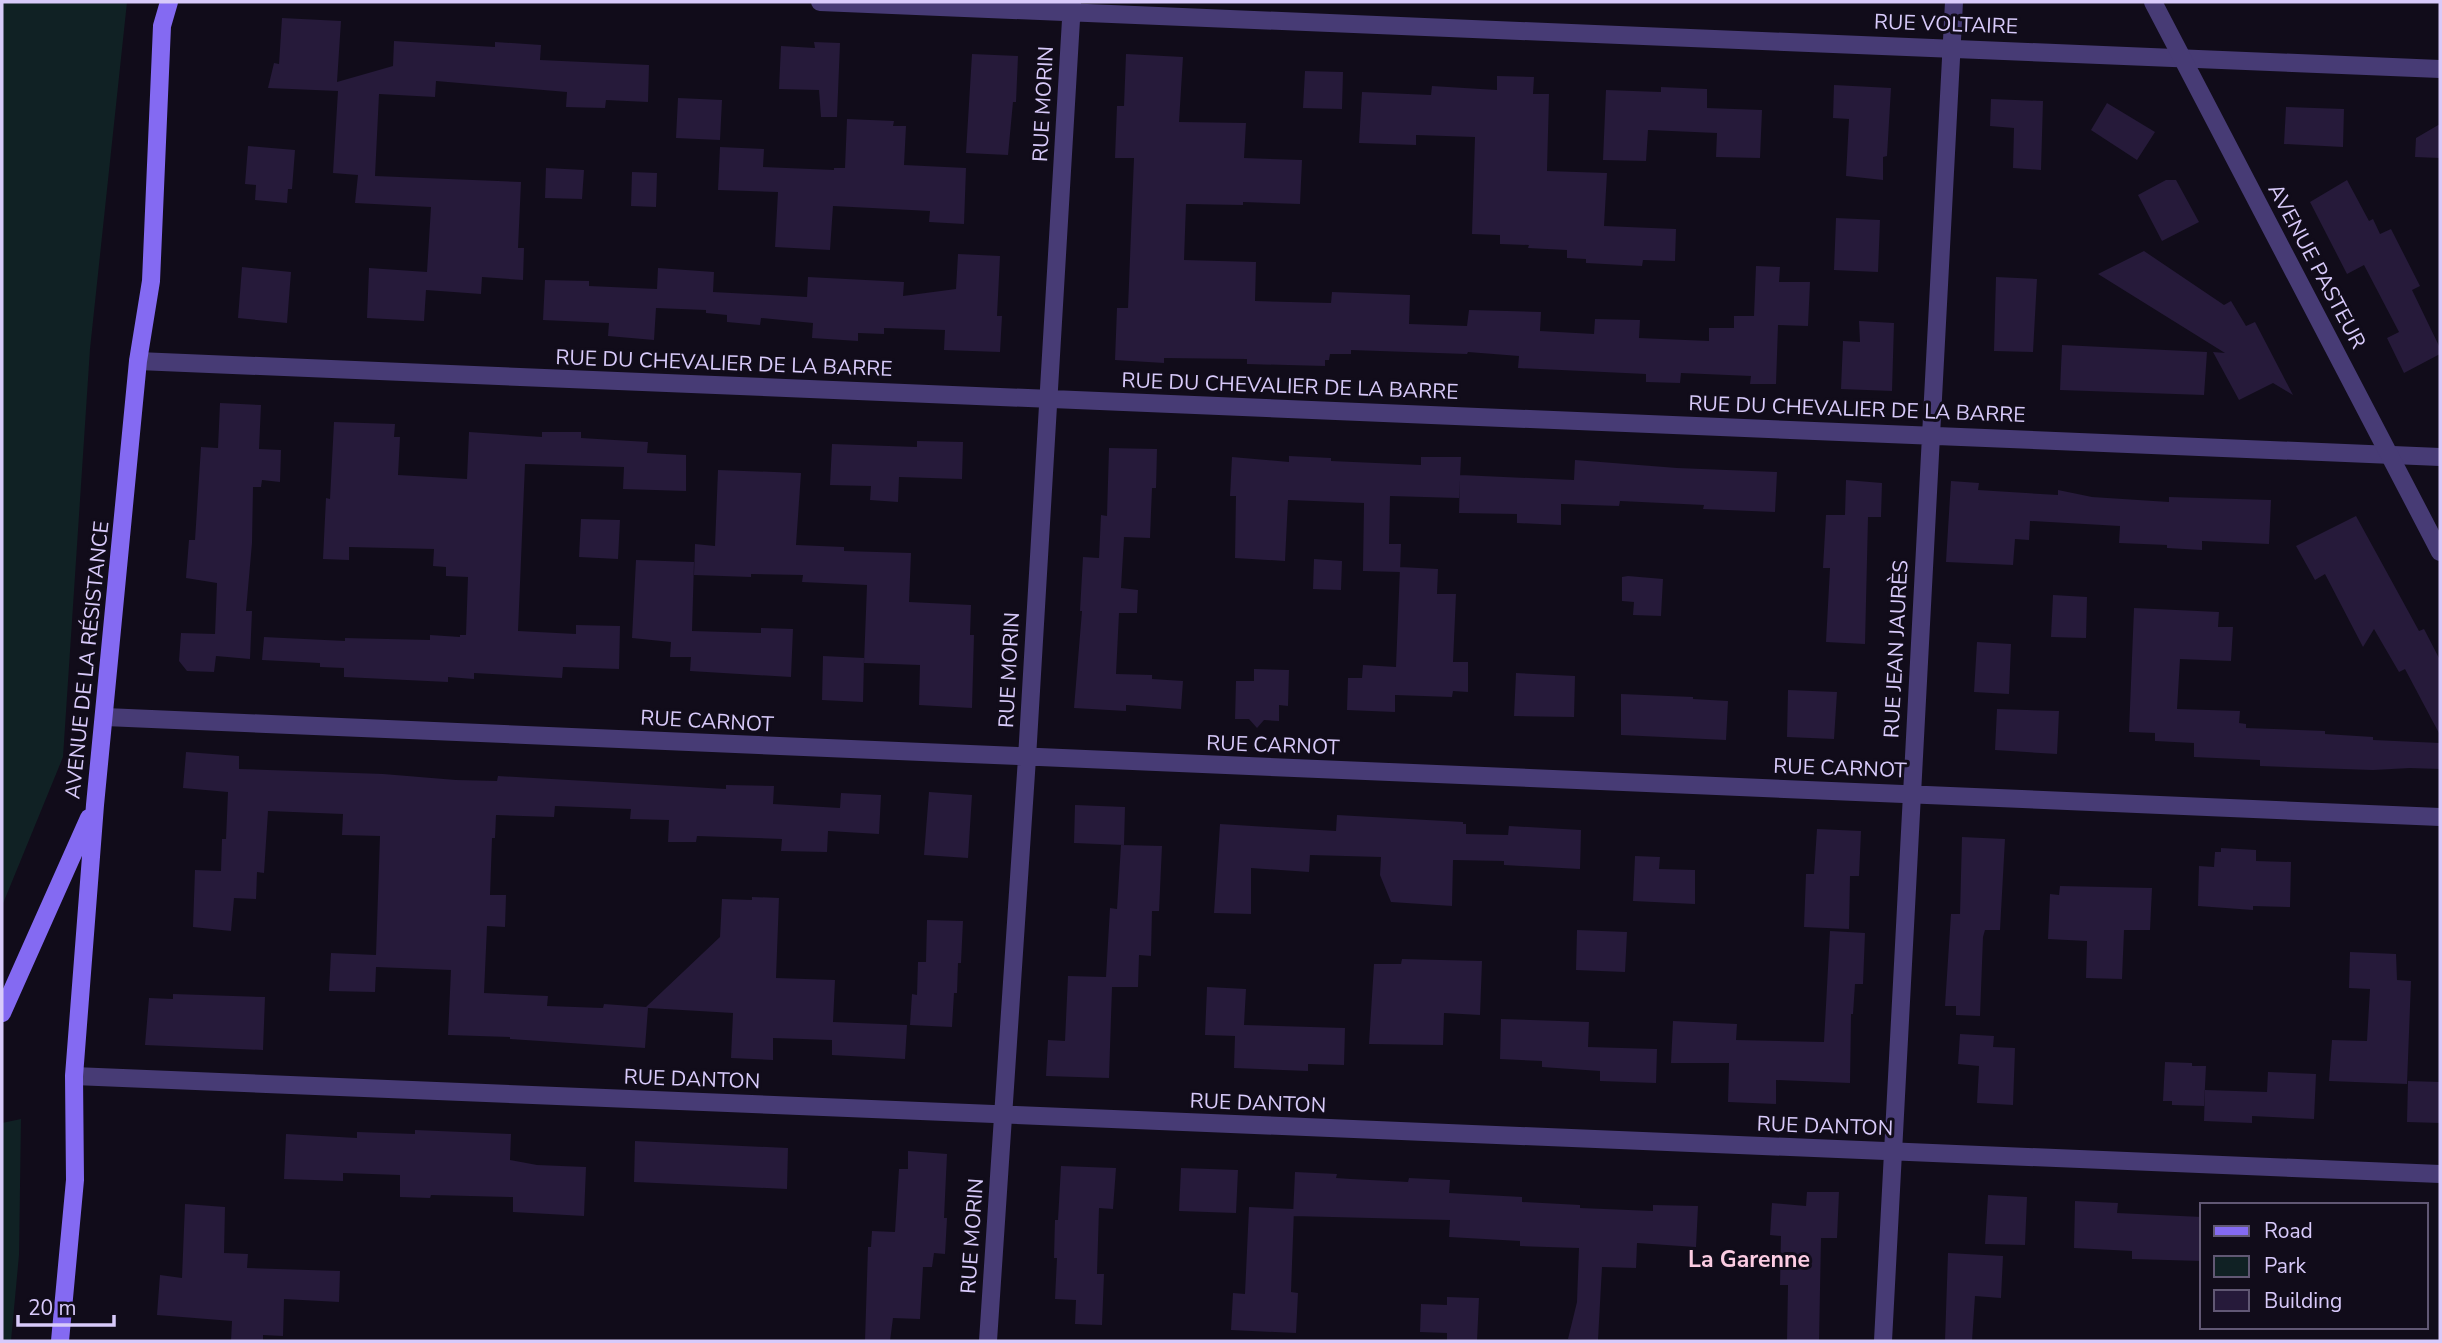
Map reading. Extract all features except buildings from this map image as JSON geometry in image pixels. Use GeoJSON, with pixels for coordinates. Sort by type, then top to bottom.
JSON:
{"type":"FeatureCollection","features":[{"type":"Feature","properties":{"kind":"main road","name":"AVENUE DE LA RÉSISTANCE"},"geometry":{"type":"LineString","coordinates":[[61,1333],[75,1180],[74,1076],[95,805],[138,360],[151,281],[162,26],[169,2]]}},
{"type":"Feature","properties":{"kind":"main road"},"geometry":{"type":"LineString","coordinates":[[2,1013],[95,805]]}},
{"type":"Feature","properties":{"kind":"street","name":"RUE VOLTAIRE"},"geometry":{"type":"LineString","coordinates":[[820,2],[1072,8],[2440,69]]}},
{"type":"Feature","properties":{"kind":"street","name":"RUE JEAN JAURÈS"},"geometry":{"type":"LineString","coordinates":[[1882,1341],[1954,2]]}},
{"type":"Feature","properties":{"kind":"street","name":"AVENUE PASTEUR"},"geometry":{"type":"LineString","coordinates":[[2153,2],[2440,552]]}},
{"type":"Feature","properties":{"kind":"street","name":"RUE MORIN"},"geometry":{"type":"LineString","coordinates":[[988,1341],[1027,758],[1072,8]]}},
{"type":"Feature","properties":{"kind":"street","name":"RUE DU CHEVALIER DE LA BARRE"},"geometry":{"type":"LineString","coordinates":[[138,360],[2440,457]]}},
{"type":"Feature","properties":{"kind":"street","name":"RUE CARNOT"},"geometry":{"type":"LineString","coordinates":[[105,718],[2440,817]]}},
{"type":"Feature","properties":{"kind":"street","name":"RUE DANTON"},"geometry":{"type":"LineString","coordinates":[[74,1076],[2440,1174]]}},
{"type":"Feature","properties":{"kind":"green space"},"geometry":{"type":"Polygon","coordinates":[[[2,2],[127,2],[90,349],[63,757],[2,906],[2,2]]]}},
{"type":"Feature","properties":{"kind":"green space"},"geometry":{"type":"Polygon","coordinates":[[[21,1119],[19,1255],[11,1341],[2,1341],[2,1123],[21,1119]]]}},
{"type":"Feature","properties":{"kind":"district","name":"La Garenne"},"geometry":{"type":"Point","coordinates":[1749,1259]}}]}
